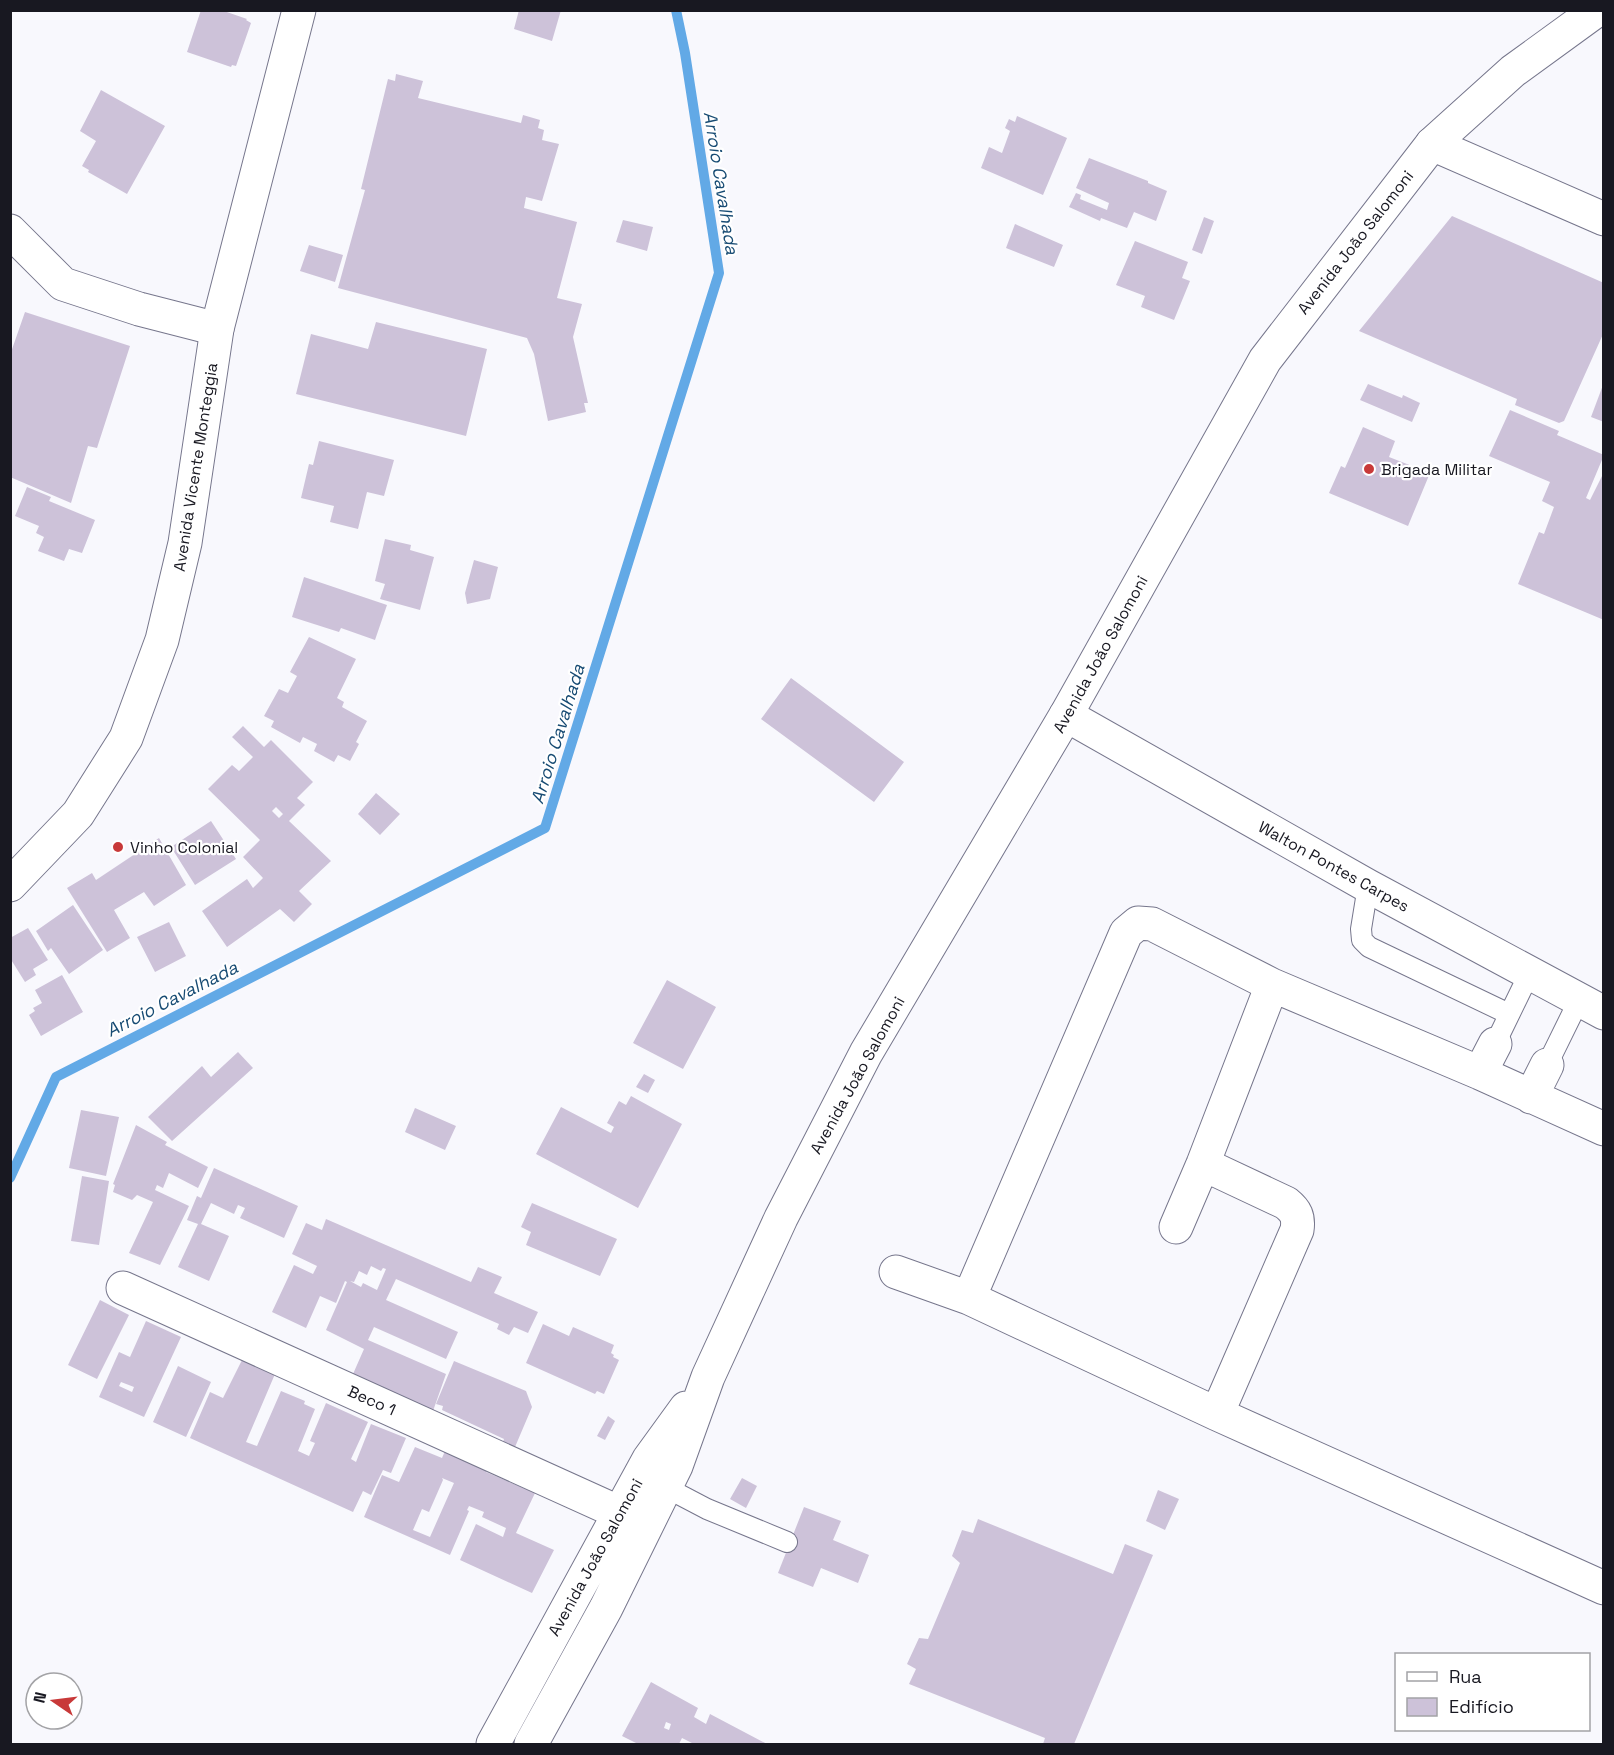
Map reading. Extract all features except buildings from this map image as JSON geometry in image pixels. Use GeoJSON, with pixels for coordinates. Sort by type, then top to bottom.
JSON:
{"type":"FeatureCollection","features":[{"type":"Feature","properties":{"kind":"street","name":"Avenida Vicente Monteggia"},"geometry":{"type":"LineString","coordinates":[[10,885],[78,814],[126,738],[162,640],[185,543],[218,329],[299,10]]}},
{"type":"Feature","properties":{"kind":"street","name":"Avenida João Salomoni"},"geometry":{"type":"LineString","coordinates":[[531,1744],[606,1608],[676,1466],[708,1377],[781,1218],[866,1053],[1066,715],[1265,360],[1432,144],[1513,71],[1597,10]]}},
{"type":"Feature","properties":{"kind":"street"},"geometry":{"type":"LineString","coordinates":[[1432,144],[1604,219]]}},
{"type":"Feature","properties":{"kind":"street"},"geometry":{"type":"LineString","coordinates":[[10,231],[63,284],[139,309],[218,329]]}},
{"type":"Feature","properties":{"kind":"street","name":"Walton Pontes Carpes"},"geometry":{"type":"LineString","coordinates":[[1066,715],[1368,886],[1591,1007]]}},
{"type":"Feature","properties":{"kind":"street"},"geometry":{"type":"LineString","coordinates":[[969,1298],[1126,933],[1138,923],[1152,924],[1272,986],[1479,1072],[1604,1129]]}},
{"type":"Feature","properties":{"kind":"street"},"geometry":{"type":"LineString","coordinates":[[1176,1227],[1272,986]]}},
{"type":"Feature","properties":{"kind":"street"},"geometry":{"type":"LineString","coordinates":[[1479,1072],[1495,1044]]}},
{"type":"Feature","properties":{"kind":"street"},"geometry":{"type":"LineString","coordinates":[[1531,1097],[1547,1065]]}},
{"type":"Feature","properties":{"kind":"street"},"geometry":{"type":"LineString","coordinates":[[1203,1164],[1286,1203],[1295,1210],[1298,1220],[1297,1230],[1217,1414]]}},
{"type":"Feature","properties":{"kind":"street"},"geometry":{"type":"LineString","coordinates":[[896,1272],[969,1298],[1217,1414],[1600,1576]]}},
{"type":"Feature","properties":{"kind":"street","name":"Beco 1"},"geometry":{"type":"LineString","coordinates":[[123,1288],[620,1513]]}},
{"type":"Feature","properties":{"kind":"street","name":"Avenida João Salomoni"},"geometry":{"type":"LineString","coordinates":[[493,1744],[649,1459],[708,1377]]}},
{"type":"Feature","properties":{"kind":"lane"},"geometry":{"type":"LineString","coordinates":[[1368,886],[1361,929],[1362,940],[1369,947],[1509,1014]]}},
{"type":"Feature","properties":{"kind":"lane"},"geometry":{"type":"LineString","coordinates":[[1495,1044],[1529,974]]}},
{"type":"Feature","properties":{"kind":"lane"},"geometry":{"type":"LineString","coordinates":[[1547,1065],[1591,1007]]}},
{"type":"Feature","properties":{"kind":"lane"},"geometry":{"type":"LineString","coordinates":[[666,1486],[707,1509],[787,1542]]}},
{"type":"Feature","properties":{"kind":"waterway","name":"Arroio Cavalhada"},"geometry":{"type":"LineString","coordinates":[[10,1178],[56,1077],[545,828],[719,273],[685,53],[676,10]]}},
{"type":"Feature","properties":{"kind":"place","name":"Brigada Militar"},"geometry":{"type":"Point","coordinates":[1369,469]}},
{"type":"Feature","properties":{"kind":"place","name":"Vinho Colonial"},"geometry":{"type":"Point","coordinates":[118,847]}}]}
